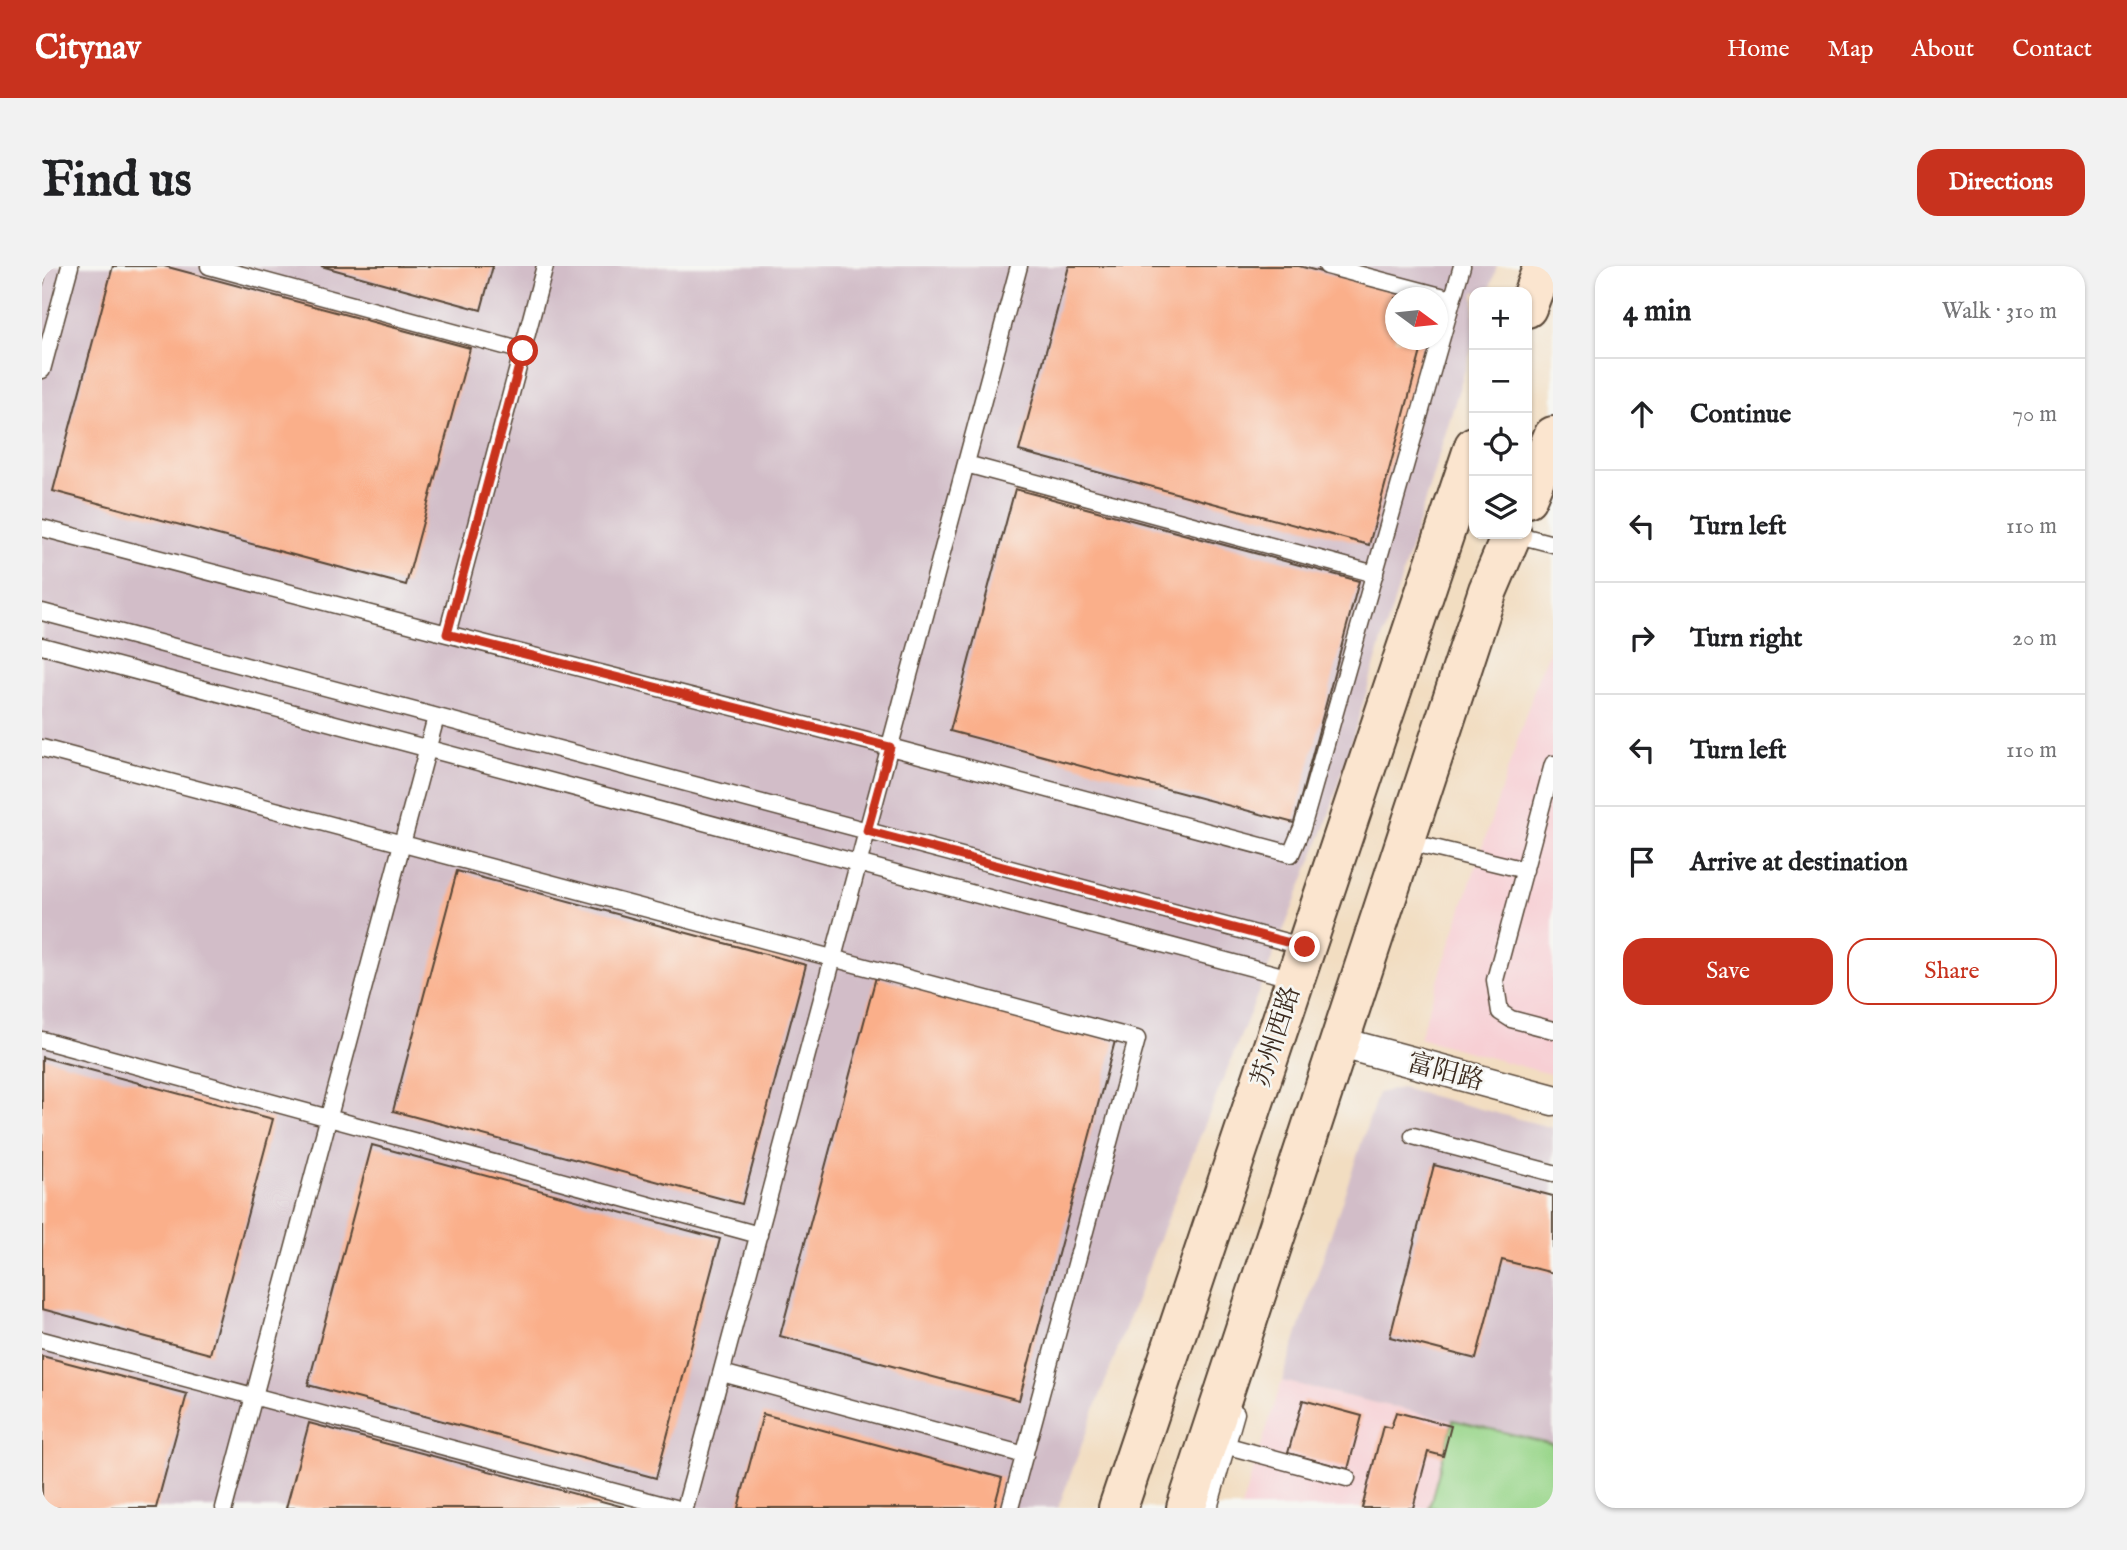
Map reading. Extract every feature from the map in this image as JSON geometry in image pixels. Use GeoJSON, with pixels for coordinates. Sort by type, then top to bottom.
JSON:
{"type":"FeatureCollection","features":[{"type":"Feature","properties":{"kind":"main road"},"geometry":{"type":"LineString","coordinates":[[1532,295],[1543,266]]}},
{"type":"Feature","properties":{"kind":"main road"},"geometry":{"type":"LineString","coordinates":[[1532,486],[1553,436]]}},
{"type":"Feature","properties":{"kind":"main road","name":"苏州西路"},"geometry":{"type":"LineString","coordinates":[[1118,1508],[1299,963],[1455,518],[1469,465]]}},
{"type":"Feature","properties":{"kind":"main road"},"geometry":{"type":"LineString","coordinates":[[1186,1508],[1488,590],[1511,539]]}},
{"type":"Feature","properties":{"kind":"street","name":"富阳路"},"geometry":{"type":"LineString","coordinates":[[1338,1042],[1553,1100]]}},
{"type":"Feature","properties":{"kind":"lane"},"geometry":{"type":"LineString","coordinates":[[42,370],[70,266]]}},
{"type":"Feature","properties":{"kind":"lane"},"geometry":{"type":"LineString","coordinates":[[209,266],[523,351]]}},
{"type":"Feature","properties":{"kind":"lane"},"geometry":{"type":"LineString","coordinates":[[447,634],[545,266]]}},
{"type":"Feature","properties":{"kind":"lane"},"geometry":{"type":"LineString","coordinates":[[685,1508],[1020,266]]}},
{"type":"Feature","properties":{"kind":"lane"},"geometry":{"type":"LineString","coordinates":[[1327,266],[1452,299]]}},
{"type":"Feature","properties":{"kind":"lane"},"geometry":{"type":"LineString","coordinates":[[42,528],[890,747],[1291,854],[1302,828],[1462,266]]}},
{"type":"Feature","properties":{"kind":"lane"},"geometry":{"type":"LineString","coordinates":[[966,464],[1375,574]]}},
{"type":"Feature","properties":{"kind":"lane"},"geometry":{"type":"LineString","coordinates":[[1532,539],[1553,544]]}},
{"type":"Feature","properties":{"kind":"lane"},"geometry":{"type":"LineString","coordinates":[[42,612],[867,831],[1299,963]]}},
{"type":"Feature","properties":{"kind":"lane"},"geometry":{"type":"LineString","coordinates":[[42,646],[858,864],[1299,963]]}},
{"type":"Feature","properties":{"kind":"lane"},"geometry":{"type":"LineString","coordinates":[[224,1508],[436,717]]}},
{"type":"Feature","properties":{"kind":"lane"},"geometry":{"type":"LineString","coordinates":[[42,748],[1137,1039],[1010,1508]]}},
{"type":"Feature","properties":{"kind":"lane"},"geometry":{"type":"LineString","coordinates":[[1553,764],[1495,980],[1500,1012],[1511,1019],[1553,1030]]}},
{"type":"Feature","properties":{"kind":"lane"},"geometry":{"type":"LineString","coordinates":[[1405,841],[1525,870]]}},
{"type":"Feature","properties":{"kind":"lane"},"geometry":{"type":"LineString","coordinates":[[42,1040],[759,1235]]}},
{"type":"Feature","properties":{"kind":"lane"},"geometry":{"type":"LineString","coordinates":[[1413,1136],[1553,1173]]}},
{"type":"Feature","properties":{"kind":"lane"},"geometry":{"type":"LineString","coordinates":[[1209,1508],[1228,1446],[1240,1391],[1247,1320]]}},
{"type":"Feature","properties":{"kind":"lane"},"geometry":{"type":"LineString","coordinates":[[42,1340],[675,1508]]}},
{"type":"Feature","properties":{"kind":"lane"},"geometry":{"type":"LineString","coordinates":[[722,1373],[1025,1455]]}},
{"type":"Feature","properties":{"kind":"lane"},"geometry":{"type":"LineString","coordinates":[[1228,1446],[1347,1478]]}},
{"type":"Feature","properties":{"kind":"shaded area"},"geometry":{"type":"Polygon","coordinates":[[[42,266],[1497,266],[1491,287],[1469,287],[1469,356],[1326,825],[1163,1228],[1058,1508],[42,1508],[42,266]]]}},
{"type":"Feature","properties":{"kind":"shaded area"},"geometry":{"type":"Polygon","coordinates":[[[1553,644],[1553,1075],[1419,1038],[1539,675],[1553,644]]]}},
{"type":"Feature","properties":{"kind":"shaded area"},"geometry":{"type":"Polygon","coordinates":[[[1401,1088],[1553,1128],[1553,1444],[1282,1381],[1378,1093],[1401,1088]]]}},
{"type":"Feature","properties":{"kind":"shaded area"},"geometry":{"type":"Polygon","coordinates":[[[1282,1381],[1553,1444],[1553,1508],[1241,1508],[1282,1381]]]}},
{"type":"Feature","properties":{"kind":"green space"},"geometry":{"type":"Polygon","coordinates":[[[1453,1420],[1553,1444],[1553,1508],[1429,1508],[1453,1420]]]}},
{"type":"Feature","properties":{"kind":"building"},"geometry":{"type":"Polygon","coordinates":[[[42,266],[48,266],[43,285],[42,285],[42,266]]]}},
{"type":"Feature","properties":{"kind":"building"},"geometry":{"type":"Polygon","coordinates":[[[113,266],[164,266],[470,348],[406,585],[53,491],[113,266]]]}},
{"type":"Feature","properties":{"kind":"building"},"geometry":{"type":"Polygon","coordinates":[[[321,266],[493,266],[481,310],[321,266]]]}},
{"type":"Feature","properties":{"kind":"building"},"geometry":{"type":"Polygon","coordinates":[[[1069,266],[1299,266],[1385,289],[1385,350],[1421,350],[1369,545],[1019,451],[1069,266]]]}},
{"type":"Feature","properties":{"kind":"building"},"geometry":{"type":"Polygon","coordinates":[[[1015,489],[1359,581],[1294,823],[950,731],[1015,489]]]}},
{"type":"Feature","properties":{"kind":"building"},"geometry":{"type":"Polygon","coordinates":[[[457,871],[806,965],[742,1204],[393,1111],[457,871]]]}},
{"type":"Feature","properties":{"kind":"building"},"geometry":{"type":"Polygon","coordinates":[[[876,977],[1115,1041],[1019,1400],[780,1336],[876,977]]]}},
{"type":"Feature","properties":{"kind":"building"},"geometry":{"type":"Polygon","coordinates":[[[42,1057],[273,1119],[210,1354],[42,1309],[42,1057]]]}},
{"type":"Feature","properties":{"kind":"building"},"geometry":{"type":"Polygon","coordinates":[[[372,1145],[720,1239],[656,1478],[308,1385],[372,1145]]]}},
{"type":"Feature","properties":{"kind":"building"},"geometry":{"type":"Polygon","coordinates":[[[1434,1165],[1553,1196],[1553,1273],[1502,1260],[1476,1359],[1390,1337],[1434,1165]]]}},
{"type":"Feature","properties":{"kind":"building"},"geometry":{"type":"Polygon","coordinates":[[[42,1356],[187,1394],[156,1508],[42,1508],[42,1356]]]}},
{"type":"Feature","properties":{"kind":"building"},"geometry":{"type":"Polygon","coordinates":[[[1303,1400],[1362,1416],[1348,1469],[1288,1453],[1303,1400]]]}},
{"type":"Feature","properties":{"kind":"building"},"geometry":{"type":"Polygon","coordinates":[[[1396,1412],[1451,1426],[1443,1456],[1428,1452],[1413,1508],[1362,1508],[1383,1426],[1391,1428],[1396,1412]]]}},
{"type":"Feature","properties":{"kind":"building"},"geometry":{"type":"Polygon","coordinates":[[[763,1414],[1002,1478],[994,1508],[738,1508],[763,1414]]]}},
{"type":"Feature","properties":{"kind":"building"},"geometry":{"type":"Polygon","coordinates":[[[309,1423],[624,1507],[624,1508],[286,1508],[309,1423]]]}},
{"type":"Feature","properties":{"kind":"route"},"geometry":{"type":"LineString","coordinates":[[523,351],[447,634],[890,747],[867,831],[1305,947]]}}]}
